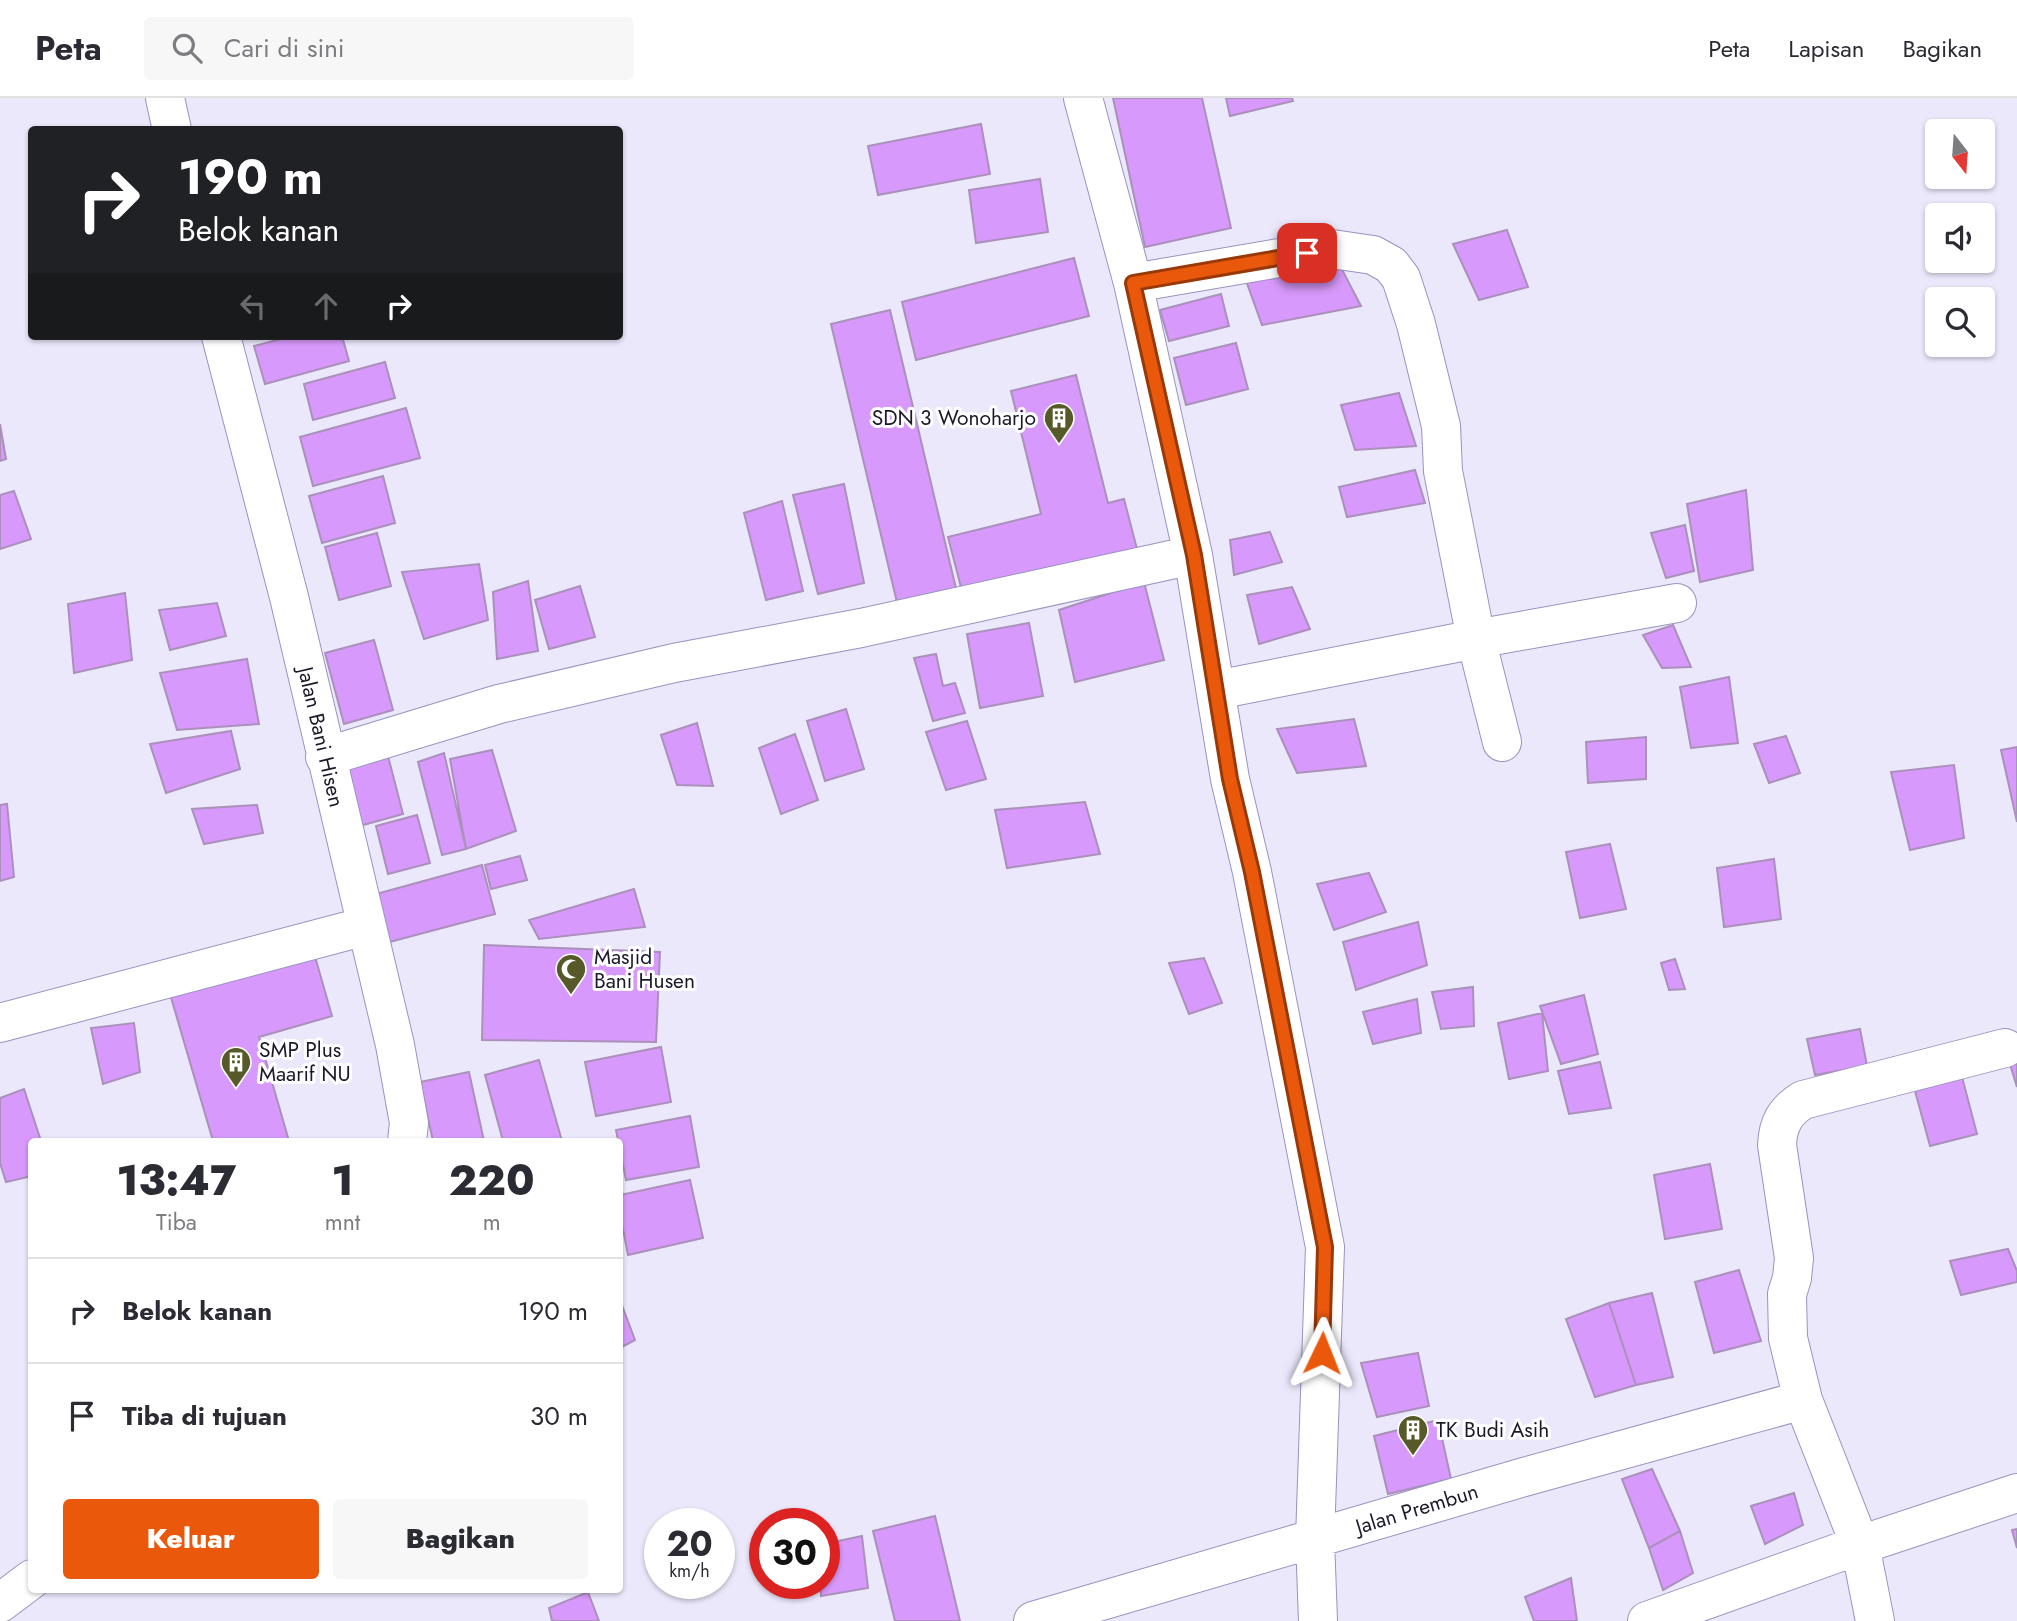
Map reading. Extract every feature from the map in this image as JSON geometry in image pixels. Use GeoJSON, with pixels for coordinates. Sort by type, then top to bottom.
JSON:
{"type":"FeatureCollection","features":[{"type":"Feature","properties":{"kind":"street"},"geometry":{"type":"LineString","coordinates":[[165,98],[171,126]]}},
{"type":"Feature","properties":{"kind":"street"},"geometry":{"type":"LineString","coordinates":[[1083,98],[1133,283],[1194,555],[1230,779],[1255,886],[1325,1247],[1315,1539],[1318,1621]]}},
{"type":"Feature","properties":{"kind":"street"},"geometry":{"type":"LineString","coordinates":[[1133,283],[1332,249],[1373,255],[1391,265],[1401,278],[1416,324],[1441,426],[1443,471],[1476,639],[1502,741]]}},
{"type":"Feature","properties":{"kind":"street","name":"Jalan Bani Hisen"},"geometry":{"type":"LineString","coordinates":[[222,340],[289,597],[395,1045],[409,1123],[407,1138]]}},
{"type":"Feature","properties":{"kind":"street"},"geometry":{"type":"LineString","coordinates":[[326,757],[499,704],[660,666],[861,628],[1194,555]]}},
{"type":"Feature","properties":{"kind":"street"},"geometry":{"type":"LineString","coordinates":[[1216,690],[1677,603]]}},
{"type":"Feature","properties":{"kind":"street"},"geometry":{"type":"LineString","coordinates":[[0,1023],[366,926]]}},
{"type":"Feature","properties":{"kind":"street"},"geometry":{"type":"LineString","coordinates":[[1875,1621],[1860,1545],[1803,1400],[1788,1338],[1787,1294],[1794,1258],[1777,1145],[1778,1133],[1786,1114],[1793,1106],[1813,1096],[2005,1048]]}},
{"type":"Feature","properties":{"kind":"street","name":"Jalan Prembun"},"geometry":{"type":"LineString","coordinates":[[1033,1621],[1524,1477],[1803,1400]]}},
{"type":"Feature","properties":{"kind":"street"},"geometry":{"type":"LineString","coordinates":[[1647,1621],[1860,1545],[2017,1493]]}},
{"type":"Feature","properties":{"kind":"building"},"geometry":{"type":"Polygon","coordinates":[[[1113,98],[1202,98],[1231,228],[1145,247],[1113,98]]]}},
{"type":"Feature","properties":{"kind":"building"},"geometry":{"type":"Polygon","coordinates":[[[1226,98],[1292,98],[1293,101],[1230,116],[1226,98]]]}},
{"type":"Feature","properties":{"kind":"building"},"geometry":{"type":"Polygon","coordinates":[[[981,124],[990,174],[878,195],[868,146],[981,124]]]}},
{"type":"Feature","properties":{"kind":"building"},"geometry":{"type":"Polygon","coordinates":[[[1040,179],[1048,232],[976,243],[969,190],[1040,179]]]}},
{"type":"Feature","properties":{"kind":"building"},"geometry":{"type":"Polygon","coordinates":[[[1507,230],[1528,287],[1479,300],[1453,244],[1507,230]]]}},
{"type":"Feature","properties":{"kind":"building","name":"SDN 3 Wonoharjo"},"geometry":{"type":"Polygon","coordinates":[[[1074,258],[1089,316],[916,360],[902,302],[1074,258]]]}},
{"type":"Feature","properties":{"kind":"building"},"geometry":{"type":"Polygon","coordinates":[[[1337,260],[1361,306],[1262,325],[1244,275],[1337,260]]]}},
{"type":"Feature","properties":{"kind":"building"},"geometry":{"type":"Polygon","coordinates":[[[1221,294],[1229,326],[1169,341],[1160,310],[1221,294]]]}},
{"type":"Feature","properties":{"kind":"building","name":"SDN 3 Wonoharjo"},"geometry":{"type":"Polygon","coordinates":[[[890,310],[958,597],[899,611],[831,324],[890,310]]]}},
{"type":"Feature","properties":{"kind":"building"},"geometry":{"type":"Polygon","coordinates":[[[277,340],[343,340],[349,361],[265,384],[254,346],[277,340]]]}},
{"type":"Feature","properties":{"kind":"building"},"geometry":{"type":"Polygon","coordinates":[[[1236,343],[1248,389],[1186,405],[1174,358],[1236,343]]]}},
{"type":"Feature","properties":{"kind":"building"},"geometry":{"type":"Polygon","coordinates":[[[385,362],[395,398],[313,420],[304,384],[385,362]]]}},
{"type":"Feature","properties":{"kind":"building","name":"SDN 3 Wonoharjo"},"geometry":{"type":"Polygon","coordinates":[[[1076,375],[1108,503],[1124,499],[1138,553],[963,595],[948,537],[1041,514],[1011,391],[1076,375]]]}},
{"type":"Feature","properties":{"kind":"building"},"geometry":{"type":"Polygon","coordinates":[[[1399,393],[1416,446],[1355,450],[1341,405],[1399,393]]]}},
{"type":"Feature","properties":{"kind":"building"},"geometry":{"type":"Polygon","coordinates":[[[406,408],[420,458],[313,486],[300,437],[406,408]]]}},
{"type":"Feature","properties":{"kind":"building"},"geometry":{"type":"Polygon","coordinates":[[[0,424],[6,459],[0,461],[0,424]]]}},
{"type":"Feature","properties":{"kind":"building"},"geometry":{"type":"Polygon","coordinates":[[[1415,470],[1425,503],[1347,517],[1339,487],[1415,470]]]}},
{"type":"Feature","properties":{"kind":"building"},"geometry":{"type":"Polygon","coordinates":[[[383,476],[395,523],[322,543],[309,496],[383,476]]]}},
{"type":"Feature","properties":{"kind":"building"},"geometry":{"type":"Polygon","coordinates":[[[844,484],[864,583],[818,594],[793,495],[844,484]]]}},
{"type":"Feature","properties":{"kind":"building"},"geometry":{"type":"Polygon","coordinates":[[[1746,490],[1753,570],[1700,582],[1687,504],[1746,490]]]}},
{"type":"Feature","properties":{"kind":"building"},"geometry":{"type":"Polygon","coordinates":[[[14,491],[31,539],[0,549],[0,495],[14,491]]]}},
{"type":"Feature","properties":{"kind":"building"},"geometry":{"type":"Polygon","coordinates":[[[782,501],[803,591],[766,600],[744,513],[782,501]]]}},
{"type":"Feature","properties":{"kind":"building"},"geometry":{"type":"Polygon","coordinates":[[[1685,525],[1694,571],[1666,578],[1651,533],[1685,525]]]}},
{"type":"Feature","properties":{"kind":"building"},"geometry":{"type":"Polygon","coordinates":[[[1270,532],[1282,562],[1234,575],[1230,540],[1270,532]]]}},
{"type":"Feature","properties":{"kind":"building"},"geometry":{"type":"Polygon","coordinates":[[[377,533],[391,586],[339,600],[325,547],[377,533]]]}},
{"type":"Feature","properties":{"kind":"building"},"geometry":{"type":"Polygon","coordinates":[[[479,564],[488,620],[424,639],[402,572],[479,564]]]}},
{"type":"Feature","properties":{"kind":"building"},"geometry":{"type":"Polygon","coordinates":[[[528,581],[538,651],[497,659],[493,592],[528,581]]]}},
{"type":"Feature","properties":{"kind":"building"},"geometry":{"type":"Polygon","coordinates":[[[1144,582],[1164,660],[1075,682],[1059,610],[1144,582]]]}},
{"type":"Feature","properties":{"kind":"building"},"geometry":{"type":"Polygon","coordinates":[[[580,586],[595,637],[549,649],[535,600],[580,586]]]}},
{"type":"Feature","properties":{"kind":"building"},"geometry":{"type":"Polygon","coordinates":[[[1292,587],[1310,629],[1259,644],[1247,595],[1292,587]]]}},
{"type":"Feature","properties":{"kind":"building"},"geometry":{"type":"Polygon","coordinates":[[[125,593],[132,660],[74,673],[68,604],[125,593]]]}},
{"type":"Feature","properties":{"kind":"building"},"geometry":{"type":"Polygon","coordinates":[[[217,603],[226,636],[170,650],[159,610],[217,603]]]}},
{"type":"Feature","properties":{"kind":"building"},"geometry":{"type":"Polygon","coordinates":[[[1029,623],[1043,696],[980,708],[967,634],[1029,623]]]}},
{"type":"Feature","properties":{"kind":"building"},"geometry":{"type":"Polygon","coordinates":[[[1673,625],[1691,667],[1662,668],[1643,635],[1673,625]]]}},
{"type":"Feature","properties":{"kind":"building"},"geometry":{"type":"Polygon","coordinates":[[[374,640],[393,710],[344,724],[325,653],[374,640]]]}},
{"type":"Feature","properties":{"kind":"building"},"geometry":{"type":"Polygon","coordinates":[[[936,654],[943,686],[955,683],[965,713],[933,721],[914,658],[936,654]]]}},
{"type":"Feature","properties":{"kind":"building"},"geometry":{"type":"Polygon","coordinates":[[[247,659],[259,724],[177,730],[160,673],[247,659]]]}},
{"type":"Feature","properties":{"kind":"building"},"geometry":{"type":"Polygon","coordinates":[[[1729,677],[1738,743],[1691,748],[1680,687],[1729,677]]]}},
{"type":"Feature","properties":{"kind":"building"},"geometry":{"type":"Polygon","coordinates":[[[846,709],[864,769],[825,781],[807,721],[846,709]]]}},
{"type":"Feature","properties":{"kind":"building"},"geometry":{"type":"Polygon","coordinates":[[[1354,719],[1366,766],[1297,773],[1277,729],[1354,719]]]}},
{"type":"Feature","properties":{"kind":"building"},"geometry":{"type":"Polygon","coordinates":[[[967,721],[986,779],[946,790],[926,732],[967,721]]]}},
{"type":"Feature","properties":{"kind":"building"},"geometry":{"type":"Polygon","coordinates":[[[697,723],[713,786],[677,785],[661,735],[697,723]]]}},
{"type":"Feature","properties":{"kind":"building"},"geometry":{"type":"Polygon","coordinates":[[[231,731],[240,769],[166,793],[150,744],[231,731]]]}},
{"type":"Feature","properties":{"kind":"building"},"geometry":{"type":"Polygon","coordinates":[[[795,734],[818,800],[781,814],[759,748],[795,734]]]}},
{"type":"Feature","properties":{"kind":"building"},"geometry":{"type":"Polygon","coordinates":[[[1786,736],[1800,773],[1769,783],[1754,744],[1786,736]]]}},
{"type":"Feature","properties":{"kind":"building"},"geometry":{"type":"Polygon","coordinates":[[[1646,737],[1646,779],[1588,783],[1586,742],[1646,737]]]}},
{"type":"Feature","properties":{"kind":"building"},"geometry":{"type":"Polygon","coordinates":[[[2017,747],[2017,822],[2001,750],[2017,747]]]}},
{"type":"Feature","properties":{"kind":"building"},"geometry":{"type":"Polygon","coordinates":[[[492,750],[516,831],[466,849],[450,759],[492,750]]]}},
{"type":"Feature","properties":{"kind":"building"},"geometry":{"type":"Polygon","coordinates":[[[444,753],[466,849],[442,855],[418,762],[444,753]]]}},
{"type":"Feature","properties":{"kind":"building"},"geometry":{"type":"Polygon","coordinates":[[[388,756],[403,814],[356,827],[340,769],[388,756]]]}},
{"type":"Feature","properties":{"kind":"building"},"geometry":{"type":"Polygon","coordinates":[[[1954,765],[1964,838],[1910,850],[1891,772],[1954,765]]]}},
{"type":"Feature","properties":{"kind":"building"},"geometry":{"type":"Polygon","coordinates":[[[1085,802],[1100,854],[1007,868],[995,810],[1085,802]]]}},
{"type":"Feature","properties":{"kind":"building"},"geometry":{"type":"Polygon","coordinates":[[[7,804],[14,877],[0,881],[0,805],[7,804]]]}},
{"type":"Feature","properties":{"kind":"building"},"geometry":{"type":"Polygon","coordinates":[[[257,805],[263,833],[204,844],[192,809],[257,805]]]}},
{"type":"Feature","properties":{"kind":"building"},"geometry":{"type":"Polygon","coordinates":[[[417,815],[430,863],[388,874],[376,826],[417,815]]]}},
{"type":"Feature","properties":{"kind":"building"},"geometry":{"type":"Polygon","coordinates":[[[1610,844],[1626,909],[1580,918],[1566,852],[1610,844]]]}},
{"type":"Feature","properties":{"kind":"building"},"geometry":{"type":"Polygon","coordinates":[[[520,856],[527,880],[491,889],[485,865],[520,856]]]}},
{"type":"Feature","properties":{"kind":"building"},"geometry":{"type":"Polygon","coordinates":[[[1774,859],[1781,919],[1724,927],[1717,868],[1774,859]]]}},
{"type":"Feature","properties":{"kind":"building"},"geometry":{"type":"Polygon","coordinates":[[[482,865],[495,914],[382,944],[369,896],[482,865]]]}},
{"type":"Feature","properties":{"kind":"building"},"geometry":{"type":"Polygon","coordinates":[[[1369,873],[1386,912],[1334,930],[1317,884],[1369,873]]]}},
{"type":"Feature","properties":{"kind":"building"},"geometry":{"type":"Polygon","coordinates":[[[634,889],[645,927],[539,939],[529,920],[634,889]]]}},
{"type":"Feature","properties":{"kind":"building"},"geometry":{"type":"Polygon","coordinates":[[[1418,922],[1427,965],[1356,990],[1343,942],[1418,922]]]}},
{"type":"Feature","properties":{"kind":"building","name":"Masjid Bani Husen"},"geometry":{"type":"Polygon","coordinates":[[[484,945],[660,952],[656,1042],[482,1040],[484,945]]]}},
{"type":"Feature","properties":{"kind":"building","name":"SMP Plus Maarif NU"},"geometry":{"type":"Polygon","coordinates":[[[314,953],[332,1016],[259,1037],[288,1138],[212,1138],[170,994],[314,953]]]}},
{"type":"Feature","properties":{"kind":"building"},"geometry":{"type":"Polygon","coordinates":[[[1204,958],[1222,1003],[1189,1014],[1169,963],[1204,958]]]}},
{"type":"Feature","properties":{"kind":"building"},"geometry":{"type":"Polygon","coordinates":[[[1675,959],[1685,989],[1669,990],[1661,963],[1675,959]]]}},
{"type":"Feature","properties":{"kind":"building"},"geometry":{"type":"Polygon","coordinates":[[[1473,987],[1474,1026],[1441,1029],[1432,992],[1473,987]]]}},
{"type":"Feature","properties":{"kind":"building"},"geometry":{"type":"Polygon","coordinates":[[[1584,995],[1598,1054],[1561,1064],[1540,1006],[1584,995]]]}},
{"type":"Feature","properties":{"kind":"building"},"geometry":{"type":"Polygon","coordinates":[[[1417,999],[1421,1033],[1373,1044],[1363,1012],[1417,999]]]}},
{"type":"Feature","properties":{"kind":"building"},"geometry":{"type":"Polygon","coordinates":[[[1542,1013],[1548,1071],[1509,1079],[1498,1023],[1542,1013]]]}},
{"type":"Feature","properties":{"kind":"building"},"geometry":{"type":"Polygon","coordinates":[[[134,1023],[140,1072],[103,1084],[91,1028],[134,1023]]]}},
{"type":"Feature","properties":{"kind":"building"},"geometry":{"type":"Polygon","coordinates":[[[1860,1029],[1867,1066],[1815,1075],[1807,1039],[1860,1029]]]}},
{"type":"Feature","properties":{"kind":"building"},"geometry":{"type":"Polygon","coordinates":[[[661,1047],[671,1102],[596,1116],[585,1062],[661,1047]]]}},
{"type":"Feature","properties":{"kind":"building"},"geometry":{"type":"Polygon","coordinates":[[[2017,1056],[2017,1087],[2008,1058],[2017,1056]]]}},
{"type":"Feature","properties":{"kind":"building"},"geometry":{"type":"Polygon","coordinates":[[[539,1060],[561,1138],[502,1138],[485,1075],[539,1060]]]}},
{"type":"Feature","properties":{"kind":"building"},"geometry":{"type":"Polygon","coordinates":[[[1600,1062],[1611,1108],[1569,1114],[1558,1071],[1600,1062]]]}},
{"type":"Feature","properties":{"kind":"building"},"geometry":{"type":"Polygon","coordinates":[[[469,1072],[483,1138],[432,1138],[420,1082],[469,1072]]]}},
{"type":"Feature","properties":{"kind":"building"},"geometry":{"type":"Polygon","coordinates":[[[1962,1077],[1977,1134],[1930,1146],[1915,1091],[1962,1077]]]}},
{"type":"Feature","properties":{"kind":"building"},"geometry":{"type":"Polygon","coordinates":[[[24,1089],[40,1138],[28,1138],[28,1177],[6,1182],[0,1163],[0,1098],[24,1089]]]}},
{"type":"Feature","properties":{"kind":"building"},"geometry":{"type":"Polygon","coordinates":[[[690,1116],[699,1167],[626,1180],[623,1138],[618,1138],[616,1130],[690,1116]]]}},
{"type":"Feature","properties":{"kind":"building"},"geometry":{"type":"Polygon","coordinates":[[[1710,1164],[1722,1229],[1665,1239],[1654,1175],[1710,1164]]]}},
{"type":"Feature","properties":{"kind":"building"},"geometry":{"type":"Polygon","coordinates":[[[690,1180],[703,1238],[628,1255],[623,1229],[623,1194],[690,1180]]]}},
{"type":"Feature","properties":{"kind":"building"},"geometry":{"type":"Polygon","coordinates":[[[2008,1249],[2017,1271],[2017,1282],[1961,1295],[1950,1261],[2008,1249]]]}},
{"type":"Feature","properties":{"kind":"building"},"geometry":{"type":"Polygon","coordinates":[[[1739,1270],[1761,1341],[1714,1353],[1695,1282],[1739,1270]]]}},
{"type":"Feature","properties":{"kind":"building"},"geometry":{"type":"Polygon","coordinates":[[[1652,1293],[1673,1377],[1636,1385],[1609,1303],[1652,1293]]]}},
{"type":"Feature","properties":{"kind":"building"},"geometry":{"type":"Polygon","coordinates":[[[1609,1303],[1636,1385],[1595,1397],[1566,1319],[1609,1303]]]}},
{"type":"Feature","properties":{"kind":"building"},"geometry":{"type":"Polygon","coordinates":[[[623,1308],[635,1340],[623,1346],[623,1308]]]}},
{"type":"Feature","properties":{"kind":"building"},"geometry":{"type":"Polygon","coordinates":[[[1418,1353],[1429,1406],[1377,1417],[1361,1363],[1418,1353]]]}},
{"type":"Feature","properties":{"kind":"building","name":"TK Budi Asih"},"geometry":{"type":"Polygon","coordinates":[[[1438,1420],[1451,1479],[1388,1494],[1374,1436],[1438,1420]]]}},
{"type":"Feature","properties":{"kind":"building"},"geometry":{"type":"Polygon","coordinates":[[[1652,1469],[1680,1531],[1649,1548],[1622,1479],[1652,1469]]]}},
{"type":"Feature","properties":{"kind":"building"},"geometry":{"type":"Polygon","coordinates":[[[1794,1493],[1803,1525],[1765,1544],[1751,1506],[1794,1493]]]}},
{"type":"Feature","properties":{"kind":"building"},"geometry":{"type":"Polygon","coordinates":[[[935,1516],[960,1621],[895,1621],[873,1531],[935,1516]]]}},
{"type":"Feature","properties":{"kind":"building"},"geometry":{"type":"Polygon","coordinates":[[[2017,1529],[2017,1548],[2012,1530],[2017,1529]]]}},
{"type":"Feature","properties":{"kind":"building"},"geometry":{"type":"Polygon","coordinates":[[[1680,1531],[1693,1573],[1663,1590],[1649,1548],[1680,1531]]]}},
{"type":"Feature","properties":{"kind":"building"},"geometry":{"type":"Polygon","coordinates":[[[862,1536],[868,1588],[840,1593],[840,1541],[862,1536]]]}},
{"type":"Feature","properties":{"kind":"building"},"geometry":{"type":"Polygon","coordinates":[[[1571,1578],[1577,1621],[1534,1621],[1525,1597],[1571,1578]]]}},
{"type":"Feature","properties":{"kind":"building"},"geometry":{"type":"Polygon","coordinates":[[[588,1593],[599,1621],[552,1621],[549,1608],[588,1593]]]}},
{"type":"Feature","properties":{"kind":"place","name":"SDN 3 Wonoharjo"},"geometry":{"type":"Point","coordinates":[1059,445]}},
{"type":"Feature","properties":{"kind":"place","name":"Masjid Bani Husen"},"geometry":{"type":"Point","coordinates":[571,996]}},
{"type":"Feature","properties":{"kind":"place","name":"SMP Plus Maarif NU"},"geometry":{"type":"Point","coordinates":[236,1089]}},
{"type":"Feature","properties":{"kind":"place","name":"TK Budi Asih"},"geometry":{"type":"Point","coordinates":[1413,1457]}},
{"type":"Feature","properties":{"kind":"route"},"geometry":{"type":"LineString","coordinates":[[1307,253],[1133,283],[1194,555],[1230,779],[1252,872],[1325,1247],[1322,1353]]}}]}
